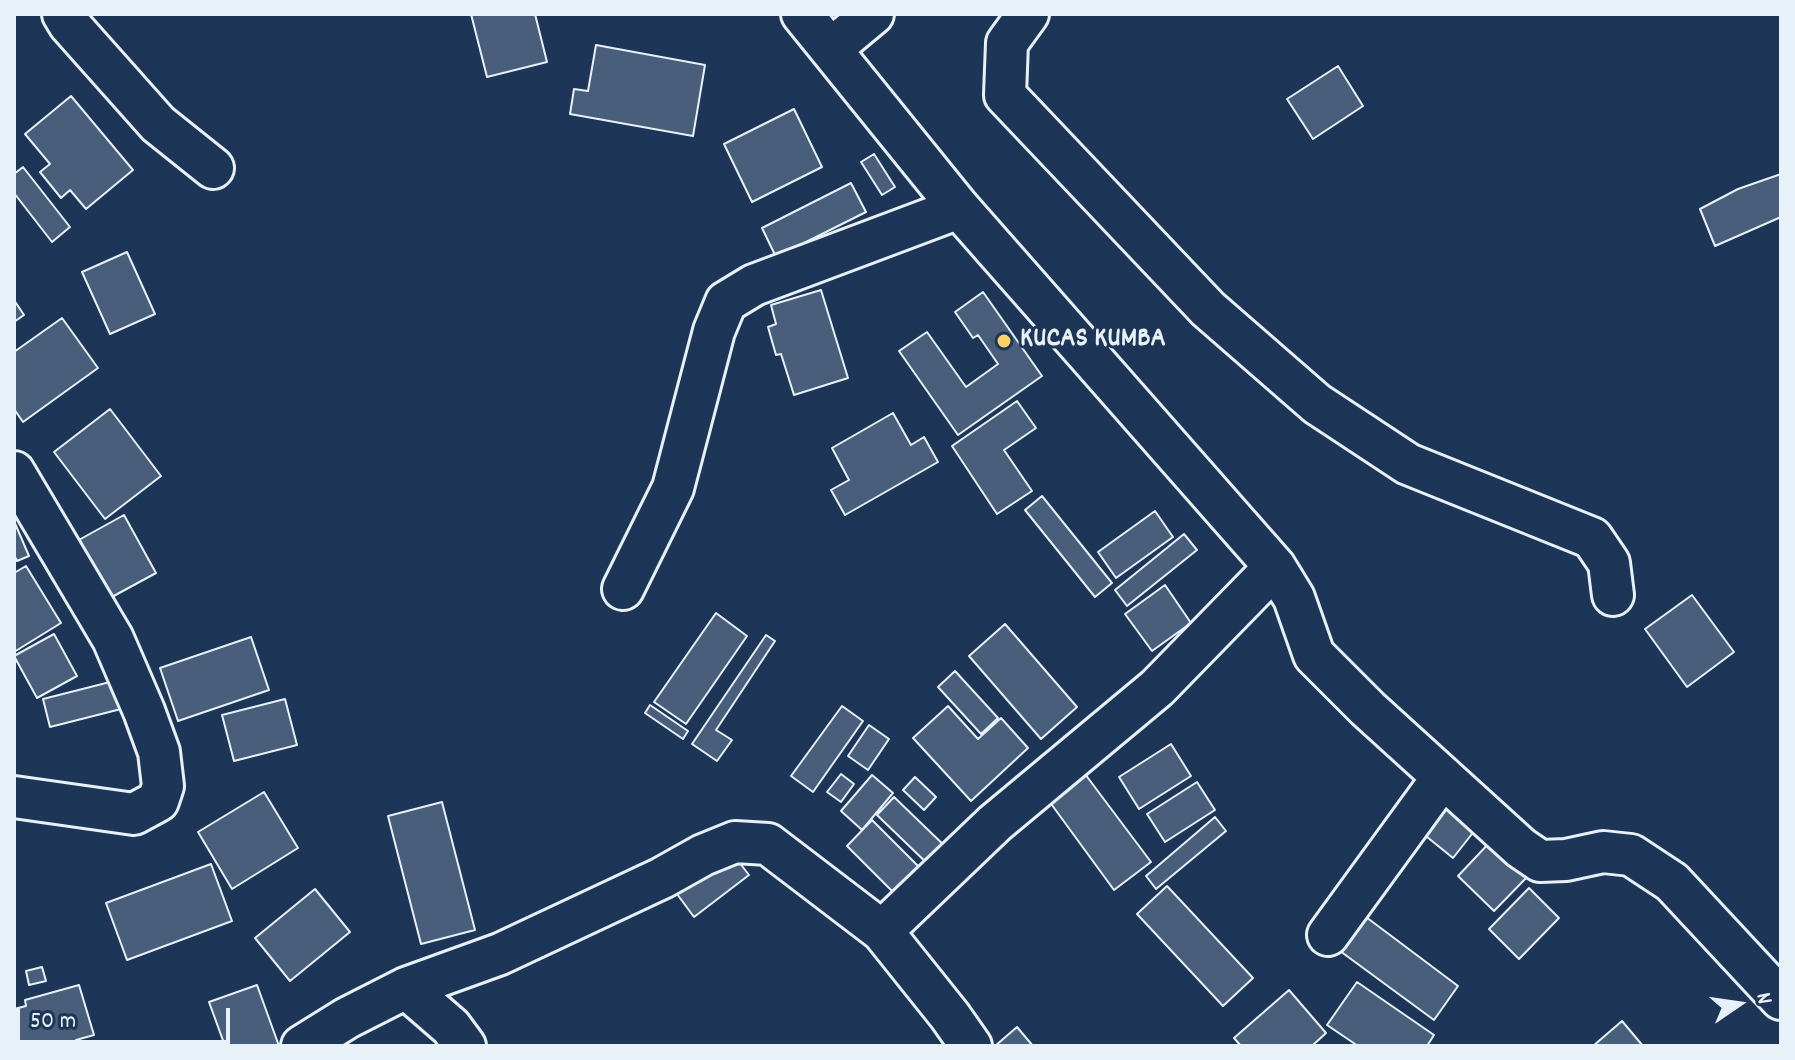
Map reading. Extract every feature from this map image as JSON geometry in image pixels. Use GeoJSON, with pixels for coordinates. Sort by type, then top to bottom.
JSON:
{"type":"FeatureCollection","features":[{"type":"Feature","properties":{"kind":"street"},"geometry":{"type":"LineString","coordinates":[[63,14],[158,124],[213,168]]}},
{"type":"Feature","properties":{"kind":"street"},"geometry":{"type":"LineString","coordinates":[[802,14],[959,208],[1275,567],[1294,598],[1314,655],[1368,709],[1521,848],[1540,861],[1566,860],[1603,852],[1631,855],[1672,882],[1781,999]]}},
{"type":"Feature","properties":{"kind":"street"},"geometry":{"type":"LineString","coordinates":[[831,49],[873,14]]}},
{"type":"Feature","properties":{"kind":"street"},"geometry":{"type":"LineString","coordinates":[[1028,14],[1007,43],[1005,95],[1208,309],[1317,404],[1408,464],[1592,538],[1609,563],[1613,595]]}},
{"type":"Feature","properties":{"kind":"street"},"geometry":{"type":"LineString","coordinates":[[623,589],[673,488],[714,331],[726,302],[754,285],[959,208]]}},
{"type":"Feature","properties":{"kind":"street"},"geometry":{"type":"LineString","coordinates":[[14,472],[113,639],[159,752],[163,786],[158,801],[134,814],[14,797]]}},
{"type":"Feature","properties":{"kind":"street"},"geometry":{"type":"LineString","coordinates":[[882,931],[995,823],[1157,688],[1275,567]]}},
{"type":"Feature","properties":{"kind":"street"},"geometry":{"type":"LineString","coordinates":[[1328,935],[1443,777]]}},
{"type":"Feature","properties":{"kind":"street"},"geometry":{"type":"LineString","coordinates":[[302,1046],[347,1018],[406,988],[500,954],[735,842],[768,844],[882,931],[971,1046]]}},
{"type":"Feature","properties":{"kind":"street"},"geometry":{"type":"LineString","coordinates":[[406,988],[451,1027],[465,1046]]}},
{"type":"Feature","properties":{"kind":"building"},"geometry":{"type":"Polygon","coordinates":[[[471,14],[535,14],[547,62],[487,77],[471,14]]]}},
{"type":"Feature","properties":{"kind":"building"},"geometry":{"type":"Polygon","coordinates":[[[596,45],[705,65],[693,136],[570,114],[574,89],[588,91],[596,45]]]}},
{"type":"Feature","properties":{"kind":"building"},"geometry":{"type":"Polygon","coordinates":[[[1338,66],[1363,106],[1313,139],[1287,99],[1338,66]]]}},
{"type":"Feature","properties":{"kind":"building"},"geometry":{"type":"Polygon","coordinates":[[[71,96],[133,170],[86,209],[70,190],[61,198],[40,172],[50,164],[25,134],[71,96]]]}},
{"type":"Feature","properties":{"kind":"building"},"geometry":{"type":"Polygon","coordinates":[[[794,109],[822,167],[752,202],[724,144],[794,109]]]}},
{"type":"Feature","properties":{"kind":"building"},"geometry":{"type":"Polygon","coordinates":[[[874,154],[895,187],[882,195],[861,162],[874,154]]]}},
{"type":"Feature","properties":{"kind":"building"},"geometry":{"type":"Polygon","coordinates":[[[23,167],[70,227],[52,242],[14,193],[14,174],[23,167]]]}},
{"type":"Feature","properties":{"kind":"building"},"geometry":{"type":"Polygon","coordinates":[[[1781,174],[1781,217],[1715,246],[1700,209],[1738,189],[1781,174]]]}},
{"type":"Feature","properties":{"kind":"building"},"geometry":{"type":"Polygon","coordinates":[[[851,183],[866,212],[776,257],[762,228],[851,183]]]}},
{"type":"Feature","properties":{"kind":"building"},"geometry":{"type":"Polygon","coordinates":[[[127,252],[155,314],[110,334],[82,272],[127,252]]]}},
{"type":"Feature","properties":{"kind":"building"},"geometry":{"type":"Polygon","coordinates":[[[821,290],[848,378],[794,395],[781,354],[776,355],[768,327],[776,324],[771,305],[821,290]]]}},
{"type":"Feature","properties":{"kind":"building"},"geometry":{"type":"Polygon","coordinates":[[[983,292],[1042,376],[958,435],[899,351],[927,332],[966,387],[998,364],[978,335],[973,338],[955,312],[983,292]]]}},
{"type":"Feature","properties":{"kind":"building"},"geometry":{"type":"Polygon","coordinates":[[[14,300],[24,315],[14,322],[14,300]]]}},
{"type":"Feature","properties":{"kind":"building"},"geometry":{"type":"Polygon","coordinates":[[[62,318],[98,368],[23,422],[14,409],[14,352],[62,318]]]}},
{"type":"Feature","properties":{"kind":"building"},"geometry":{"type":"Polygon","coordinates":[[[1017,401],[1036,428],[1004,450],[1032,491],[997,514],[952,446],[1017,401]]]}},
{"type":"Feature","properties":{"kind":"building"},"geometry":{"type":"Polygon","coordinates":[[[110,409],[161,476],[105,519],[54,452],[110,409]]]}},
{"type":"Feature","properties":{"kind":"building"},"geometry":{"type":"Polygon","coordinates":[[[893,413],[911,445],[924,437],[938,462],[845,515],[831,490],[849,480],[832,448],[893,413]]]}},
{"type":"Feature","properties":{"kind":"building"},"geometry":{"type":"Polygon","coordinates":[[[1042,496],[1112,583],[1095,597],[1025,510],[1042,496]]]}},
{"type":"Feature","properties":{"kind":"building"},"geometry":{"type":"Polygon","coordinates":[[[1155,511],[1173,537],[1116,578],[1098,552],[1155,511]]]}},
{"type":"Feature","properties":{"kind":"building"},"geometry":{"type":"Polygon","coordinates":[[[124,515],[156,573],[99,604],[68,546],[124,515]]]}},
{"type":"Feature","properties":{"kind":"building"},"geometry":{"type":"Polygon","coordinates":[[[14,521],[29,556],[17,561],[14,555],[14,521]]]}},
{"type":"Feature","properties":{"kind":"building"},"geometry":{"type":"Polygon","coordinates":[[[1184,534],[1197,550],[1127,606],[1115,590],[1184,534]]]}},
{"type":"Feature","properties":{"kind":"building"},"geometry":{"type":"Polygon","coordinates":[[[26,566],[61,623],[14,652],[14,573],[26,566]]]}},
{"type":"Feature","properties":{"kind":"building"},"geometry":{"type":"Polygon","coordinates":[[[1165,585],[1191,623],[1152,651],[1125,614],[1165,585]]]}},
{"type":"Feature","properties":{"kind":"building"},"geometry":{"type":"Polygon","coordinates":[[[1692,595],[1734,652],[1687,687],[1645,629],[1692,595]]]}},
{"type":"Feature","properties":{"kind":"building"},"geometry":{"type":"Polygon","coordinates":[[[716,613],[747,636],[686,724],[654,702],[716,613]]]}},
{"type":"Feature","properties":{"kind":"building"},"geometry":{"type":"Polygon","coordinates":[[[1005,624],[1077,707],[1041,739],[969,656],[1005,624]]]}},
{"type":"Feature","properties":{"kind":"building"},"geometry":{"type":"Polygon","coordinates":[[[54,634],[77,676],[37,698],[14,656],[54,634]]]}},
{"type":"Feature","properties":{"kind":"building"},"geometry":{"type":"Polygon","coordinates":[[[766,635],[775,641],[716,730],[732,740],[717,761],[692,744],[766,635]]]}},
{"type":"Feature","properties":{"kind":"building"},"geometry":{"type":"Polygon","coordinates":[[[251,637],[269,690],[178,721],[160,668],[251,637]]]}},
{"type":"Feature","properties":{"kind":"building"},"geometry":{"type":"Polygon","coordinates":[[[955,671],[998,718],[981,734],[938,687],[955,671]]]}},
{"type":"Feature","properties":{"kind":"building"},"geometry":{"type":"Polygon","coordinates":[[[118,680],[125,708],[50,727],[43,699],[118,680]]]}},
{"type":"Feature","properties":{"kind":"building"},"geometry":{"type":"Polygon","coordinates":[[[285,699],[297,745],[234,761],[222,715],[285,699]]]}},
{"type":"Feature","properties":{"kind":"building"},"geometry":{"type":"Polygon","coordinates":[[[650,705],[688,731],[683,739],[645,713],[650,705]]]}},
{"type":"Feature","properties":{"kind":"building"},"geometry":{"type":"Polygon","coordinates":[[[842,706],[863,721],[813,792],[791,776],[842,706]]]}},
{"type":"Feature","properties":{"kind":"building"},"geometry":{"type":"Polygon","coordinates":[[[948,706],[978,739],[1001,718],[1028,748],[971,801],[913,738],[948,706]]]}},
{"type":"Feature","properties":{"kind":"building"},"geometry":{"type":"Polygon","coordinates":[[[869,725],[889,739],[868,770],[848,756],[869,725]]]}},
{"type":"Feature","properties":{"kind":"building"},"geometry":{"type":"Polygon","coordinates":[[[1171,744],[1191,776],[1139,809],[1119,777],[1171,744]]]}},
{"type":"Feature","properties":{"kind":"building"},"geometry":{"type":"Polygon","coordinates":[[[841,774],[854,784],[841,802],[827,792],[841,774]]]}},
{"type":"Feature","properties":{"kind":"building"},"geometry":{"type":"Polygon","coordinates":[[[1085,774],[1151,862],[1114,890],[1049,801],[1085,774]]]}},
{"type":"Feature","properties":{"kind":"building"},"geometry":{"type":"Polygon","coordinates":[[[872,775],[893,793],[862,830],[841,811],[872,775]]]}},
{"type":"Feature","properties":{"kind":"building"},"geometry":{"type":"Polygon","coordinates":[[[915,777],[936,797],[924,810],[903,790],[915,777]]]}},
{"type":"Feature","properties":{"kind":"building"},"geometry":{"type":"Polygon","coordinates":[[[1197,782],[1215,810],[1165,842],[1147,814],[1197,782]]]}},
{"type":"Feature","properties":{"kind":"building"},"geometry":{"type":"Polygon","coordinates":[[[264,792],[298,848],[232,889],[198,832],[264,792]]]}},
{"type":"Feature","properties":{"kind":"building"},"geometry":{"type":"Polygon","coordinates":[[[1437,792],[1479,825],[1453,858],[1411,824],[1437,792]]]}},
{"type":"Feature","properties":{"kind":"building"},"geometry":{"type":"Polygon","coordinates":[[[894,797],[950,851],[933,869],[877,815],[894,797]]]}},
{"type":"Feature","properties":{"kind":"building"},"geometry":{"type":"Polygon","coordinates":[[[442,802],[475,930],[421,944],[388,816],[442,802]]]}},
{"type":"Feature","properties":{"kind":"building"},"geometry":{"type":"Polygon","coordinates":[[[1215,817],[1226,831],[1156,889],[1146,876],[1215,817]]]}},
{"type":"Feature","properties":{"kind":"building"},"geometry":{"type":"Polygon","coordinates":[[[872,820],[928,876],[902,901],[847,846],[872,820]]]}},
{"type":"Feature","properties":{"kind":"building"},"geometry":{"type":"Polygon","coordinates":[[[1492,840],[1529,875],[1494,911],[1458,876],[1492,840]]]}},
{"type":"Feature","properties":{"kind":"building"},"geometry":{"type":"Polygon","coordinates":[[[732,853],[749,875],[694,917],[677,894],[732,853]]]}},
{"type":"Feature","properties":{"kind":"building"},"geometry":{"type":"Polygon","coordinates":[[[211,864],[232,921],[127,960],[106,903],[211,864]]]}},
{"type":"Feature","properties":{"kind":"building"},"geometry":{"type":"Polygon","coordinates":[[[1167,886],[1253,978],[1223,1006],[1137,914],[1167,886]]]}},
{"type":"Feature","properties":{"kind":"building"},"geometry":{"type":"Polygon","coordinates":[[[1529,888],[1559,918],[1519,959],[1489,929],[1529,888]]]}},
{"type":"Feature","properties":{"kind":"building"},"geometry":{"type":"Polygon","coordinates":[[[315,889],[350,932],[290,981],[255,938],[315,889]]]}},
{"type":"Feature","properties":{"kind":"building"},"geometry":{"type":"Polygon","coordinates":[[[1366,917],[1458,986],[1434,1020],[1340,951],[1366,917]]]}},
{"type":"Feature","properties":{"kind":"building"},"geometry":{"type":"Polygon","coordinates":[[[42,967],[46,981],[29,985],[26,971],[42,967]]]}},
{"type":"Feature","properties":{"kind":"building"},"geometry":{"type":"Polygon","coordinates":[[[1357,982],[1434,1035],[1427,1046],[1358,1046],[1327,1025],[1357,982]]]}},
{"type":"Feature","properties":{"kind":"building"},"geometry":{"type":"Polygon","coordinates":[[[79,985],[94,1035],[76,1040],[78,1046],[15,1046],[14,1009],[26,1006],[25,1000],[79,985]]]}},
{"type":"Feature","properties":{"kind":"building"},"geometry":{"type":"Polygon","coordinates":[[[257,985],[279,1046],[225,1046],[209,1002],[257,985]]]}},
{"type":"Feature","properties":{"kind":"building"},"geometry":{"type":"Polygon","coordinates":[[[1289,990],[1326,1033],[1312,1046],[1241,1046],[1234,1038],[1289,990]]]}},
{"type":"Feature","properties":{"kind":"building"},"geometry":{"type":"Polygon","coordinates":[[[1622,1021],[1643,1046],[1593,1046],[1622,1021]]]}},
{"type":"Feature","properties":{"kind":"building"},"geometry":{"type":"Polygon","coordinates":[[[1017,1027],[1033,1046],[995,1046],[1017,1027]]]}},
{"type":"Feature","properties":{"kind":"place","name":"KUCAS KUMBA"},"geometry":{"type":"Point","coordinates":[1004,341]}}]}
